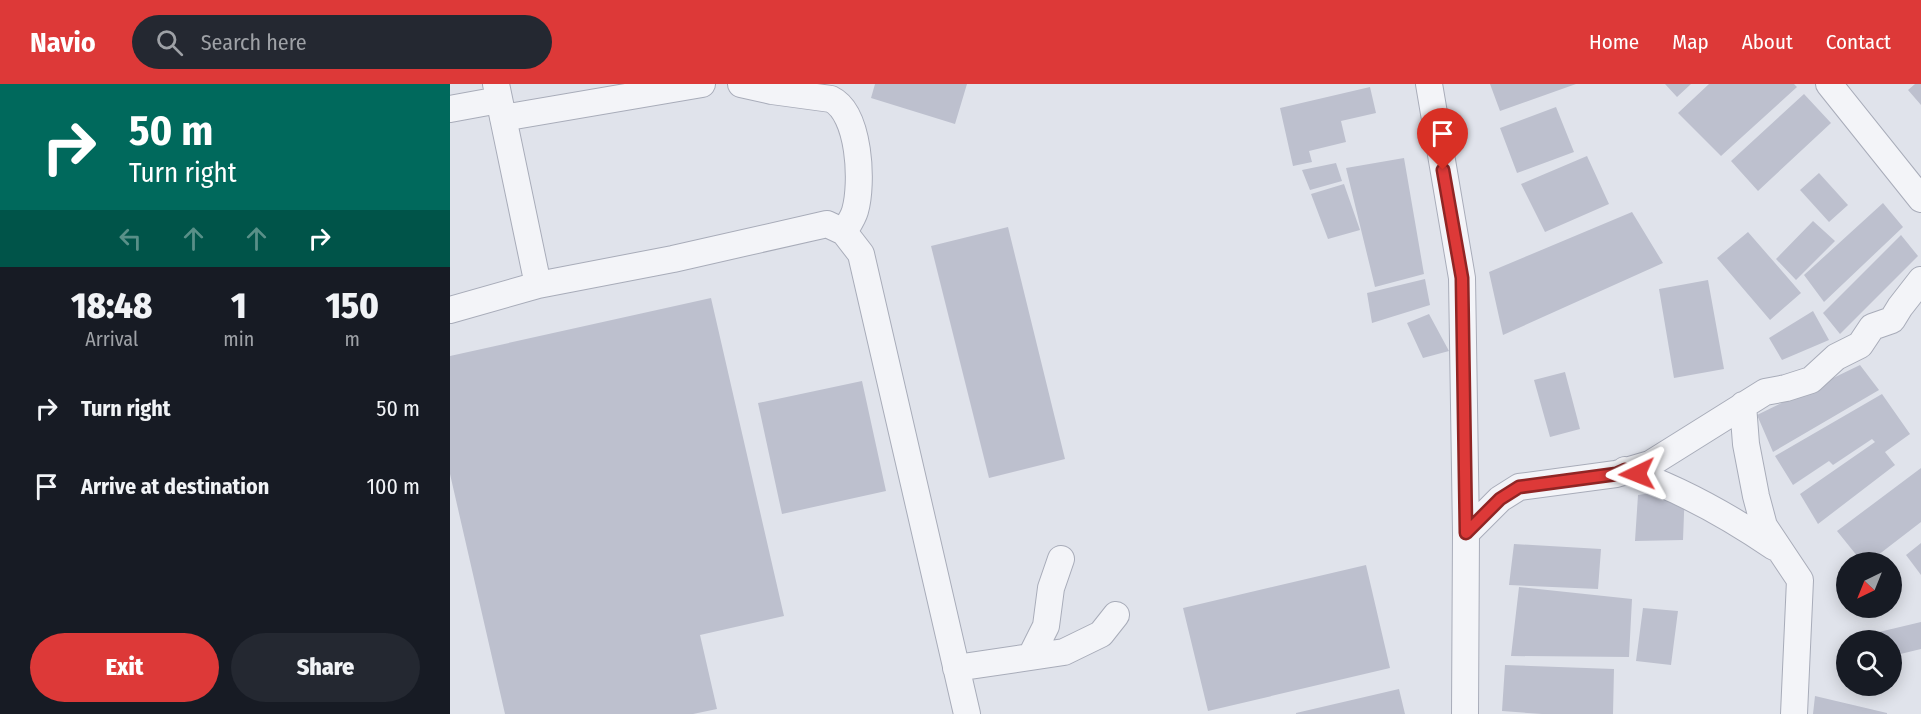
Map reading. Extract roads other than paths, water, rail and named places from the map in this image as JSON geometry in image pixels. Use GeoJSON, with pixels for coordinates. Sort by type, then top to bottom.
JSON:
{"type":"FeatureCollection","features":[{"type":"Feature","properties":{"kind":"street"},"geometry":{"type":"LineString","coordinates":[[450,110],[500,101],[702,84]]}},
{"type":"Feature","properties":{"kind":"street"},"geometry":{"type":"LineString","coordinates":[[741,84],[839,102],[849,118],[857,153],[858,187],[855,212],[844,232]]}},
{"type":"Feature","properties":{"kind":"street"},"geometry":{"type":"LineString","coordinates":[[1429,84],[1462,278],[1466,533],[1465,714]]}},
{"type":"Feature","properties":{"kind":"street"},"geometry":{"type":"LineString","coordinates":[[1829,84],[1921,199]]}},
{"type":"Feature","properties":{"kind":"street"},"geometry":{"type":"LineString","coordinates":[[500,101],[538,285]]}},
{"type":"Feature","properties":{"kind":"street"},"geometry":{"type":"LineString","coordinates":[[450,310],[538,285],[673,259],[827,224],[844,232],[861,254],[967,714]]}},
{"type":"Feature","properties":{"kind":"street"},"geometry":{"type":"LineString","coordinates":[[1466,533],[1500,499],[1519,487],[1616,474],[1650,464],[1765,392],[1811,380],[1836,357],[1860,345],[1872,327],[1892,320],[1921,280]]}},
{"type":"Feature","properties":{"kind":"street"},"geometry":{"type":"LineString","coordinates":[[1743,405],[1746,444],[1764,526],[1800,580],[1794,714]]}},
{"type":"Feature","properties":{"kind":"street"},"geometry":{"type":"LineString","coordinates":[[1625,470],[1683,492],[1782,553]]}},
{"type":"Feature","properties":{"kind":"street"},"geometry":{"type":"LineString","coordinates":[[1031,656],[1046,626],[1052,588],[1061,559]]}},
{"type":"Feature","properties":{"kind":"street"},"geometry":{"type":"LineString","coordinates":[[957,668],[1064,652],[1101,634],[1116,615]]}}]}
